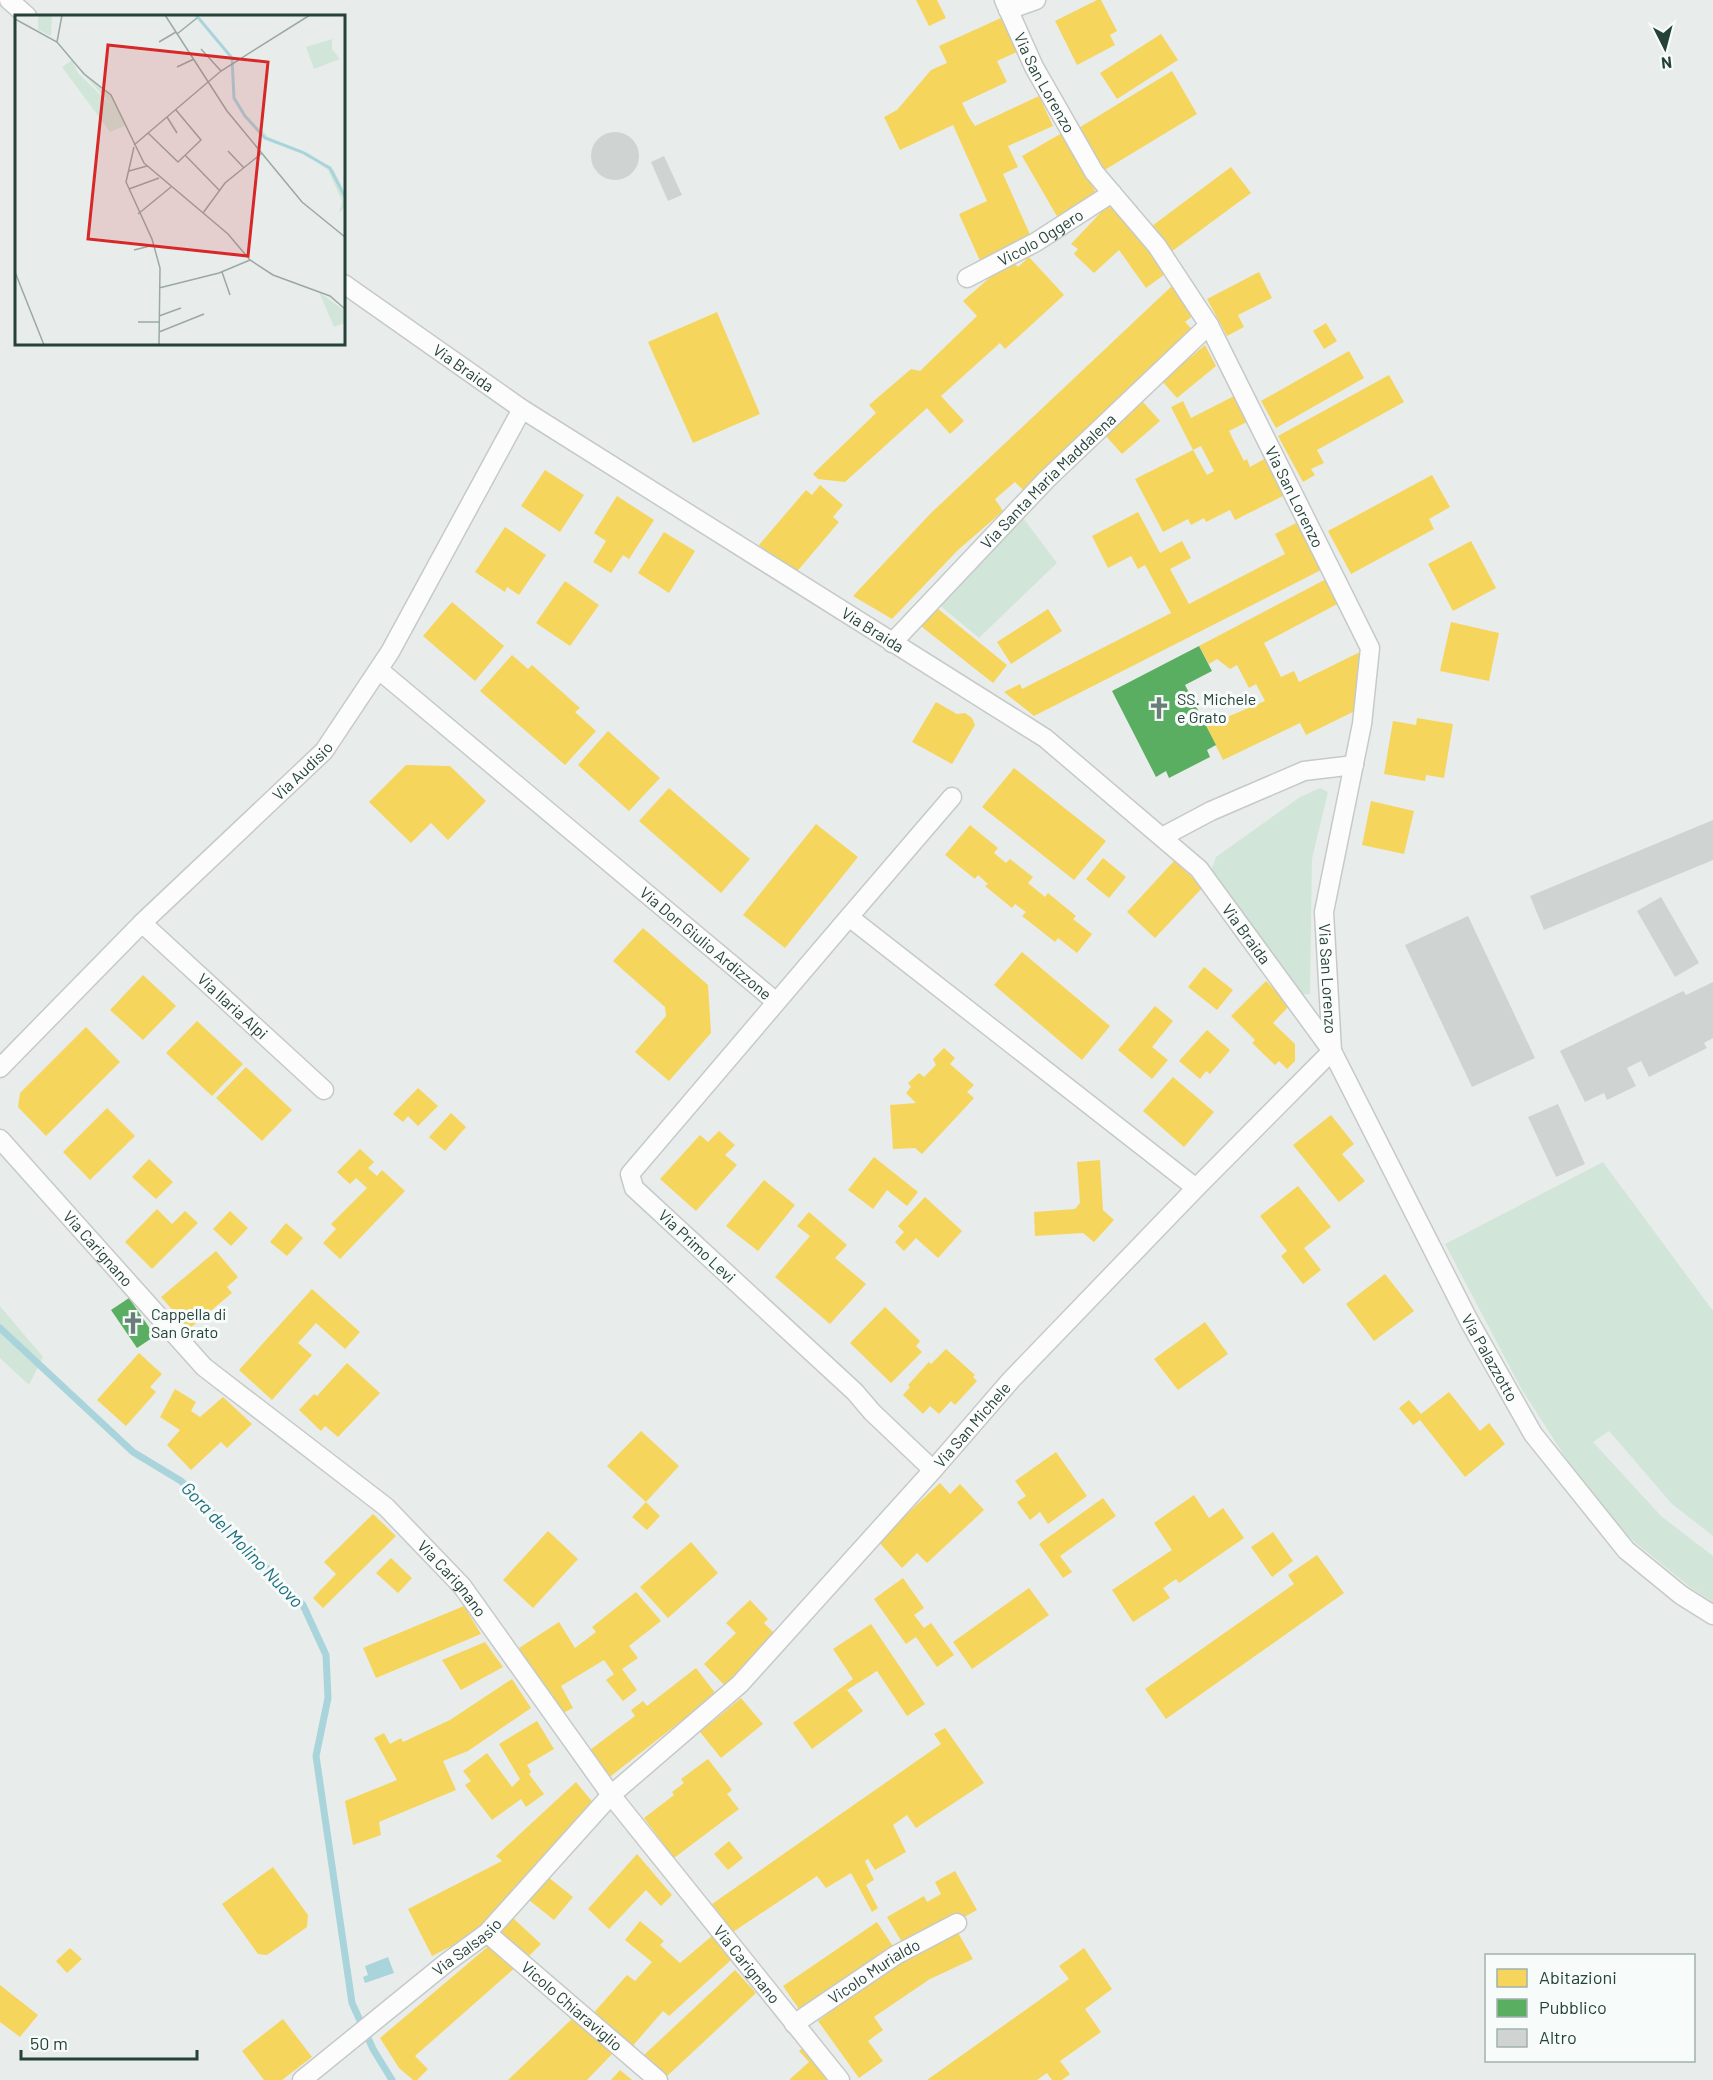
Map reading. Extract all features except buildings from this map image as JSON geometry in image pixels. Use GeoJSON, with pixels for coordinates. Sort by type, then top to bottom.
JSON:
{"type":"FeatureCollection","features":[{"type":"Feature","properties":{"kind":"street"},"geometry":{"type":"LineString","coordinates":[[9,0],[26,15]]}},
{"type":"Feature","properties":{"kind":"street"},"geometry":{"type":"LineString","coordinates":[[1006,5],[1036,0]]}},
{"type":"Feature","properties":{"kind":"street","name":"Via San Lorenzo"},"geometry":{"type":"LineString","coordinates":[[1006,5],[1034,68],[1094,172],[1157,246],[1209,325],[1370,648],[1362,724],[1324,912],[1332,1051]]}},
{"type":"Feature","properties":{"kind":"street","name":"Vicolo Oggero"},"geometry":{"type":"LineString","coordinates":[[967,278],[1036,242],[1112,193]]}},
{"type":"Feature","properties":{"kind":"street","name":"Via Braida"},"geometry":{"type":"LineString","coordinates":[[345,285],[522,409],[1045,738],[1199,869],[1332,1051]]}},
{"type":"Feature","properties":{"kind":"street","name":"Via Santa Maria Maddalena"},"geometry":{"type":"LineString","coordinates":[[892,642],[1046,480],[1209,325]]}},
{"type":"Feature","properties":{"kind":"street","name":"Via Audisio"},"geometry":{"type":"LineString","coordinates":[[0,1068],[142,923],[324,751],[380,670],[522,409]]}},
{"type":"Feature","properties":{"kind":"street","name":"Via Don Giulio Ardizzone"},"geometry":{"type":"LineString","coordinates":[[380,670],[775,1001],[952,797]]}},
{"type":"Feature","properties":{"kind":"street"},"geometry":{"type":"LineString","coordinates":[[1162,837],[1211,812],[1304,771],[1354,765]]}},
{"type":"Feature","properties":{"kind":"street"},"geometry":{"type":"LineString","coordinates":[[849,917],[1196,1188]]}},
{"type":"Feature","properties":{"kind":"street","name":"Via Ilaria Alpi"},"geometry":{"type":"LineString","coordinates":[[142,923],[324,1090]]}},
{"type":"Feature","properties":{"kind":"street","name":"Via Primo Levi"},"geometry":{"type":"LineString","coordinates":[[775,1001],[630,1174],[634,1188],[855,1392],[872,1412],[933,1470]]}},
{"type":"Feature","properties":{"kind":"street","name":"Via San Michele"},"geometry":{"type":"LineString","coordinates":[[611,1795],[741,1684],[1011,1380],[1332,1051]]}},
{"type":"Feature","properties":{"kind":"street","name":"Via Palazzotto"},"geometry":{"type":"LineString","coordinates":[[1332,1051],[1468,1319],[1533,1434],[1626,1550],[1681,1595],[1713,1615]]}},
{"type":"Feature","properties":{"kind":"street","name":"Via Carignano"},"geometry":{"type":"LineString","coordinates":[[0,1139],[204,1367],[386,1507],[462,1586],[611,1795],[840,2080]]}},
{"type":"Feature","properties":{"kind":"street","name":"Via Salsasio"},"geometry":{"type":"LineString","coordinates":[[302,2080],[487,1933],[611,1795]]}},
{"type":"Feature","properties":{"kind":"street","name":"Vicolo Murialdo"},"geometry":{"type":"LineString","coordinates":[[794,2024],[897,1955],[957,1923]]}},
{"type":"Feature","properties":{"kind":"street","name":"Vicolo Chiaraviglio"},"geometry":{"type":"LineString","coordinates":[[487,1933],[658,2080]]}},
{"type":"Feature","properties":{"kind":"green space"},"geometry":{"type":"Polygon","coordinates":[[[1021,515],[1057,563],[979,638],[936,602],[1021,515]]]}},
{"type":"Feature","properties":{"kind":"green space"},"geometry":{"type":"Polygon","coordinates":[[[1320,788],[1328,792],[1312,859],[1310,994],[1297,995],[1211,871],[1216,857],[1300,797],[1320,788]]]}},
{"type":"Feature","properties":{"kind":"green space"},"geometry":{"type":"Polygon","coordinates":[[[1603,1162],[1713,1311],[1713,1536],[1672,1504],[1609,1431],[1593,1442],[1661,1516],[1713,1556],[1713,1602],[1691,1588],[1620,1530],[1567,1460],[1522,1390],[1445,1244],[1603,1162]]]}},
{"type":"Feature","properties":{"kind":"green space"},"geometry":{"type":"Polygon","coordinates":[[[0,1306],[43,1357],[29,1385],[0,1358],[0,1306]]]}},
{"type":"Feature","properties":{"kind":"water"},"geometry":{"type":"Polygon","coordinates":[[[388,1957],[394,1973],[365,1983],[363,1977],[368,1975],[365,1966],[388,1957]]]}},
{"type":"Feature","properties":{"kind":"waterway","name":"Gora del Molino Nuovo"},"geometry":{"type":"LineString","coordinates":[[0,1328],[133,1452],[181,1481],[303,1605],[326,1655],[328,1698],[316,1756],[352,2003],[373,2049],[392,2080]]}},
{"type":"Feature","properties":{"kind":"place","name":"SS. Michele e Grato"},"geometry":{"type":"Point","coordinates":[1159,708]}},
{"type":"Feature","properties":{"kind":"place","name":"Cappella di San Grato"},"geometry":{"type":"Point","coordinates":[133,1323]}}]}
